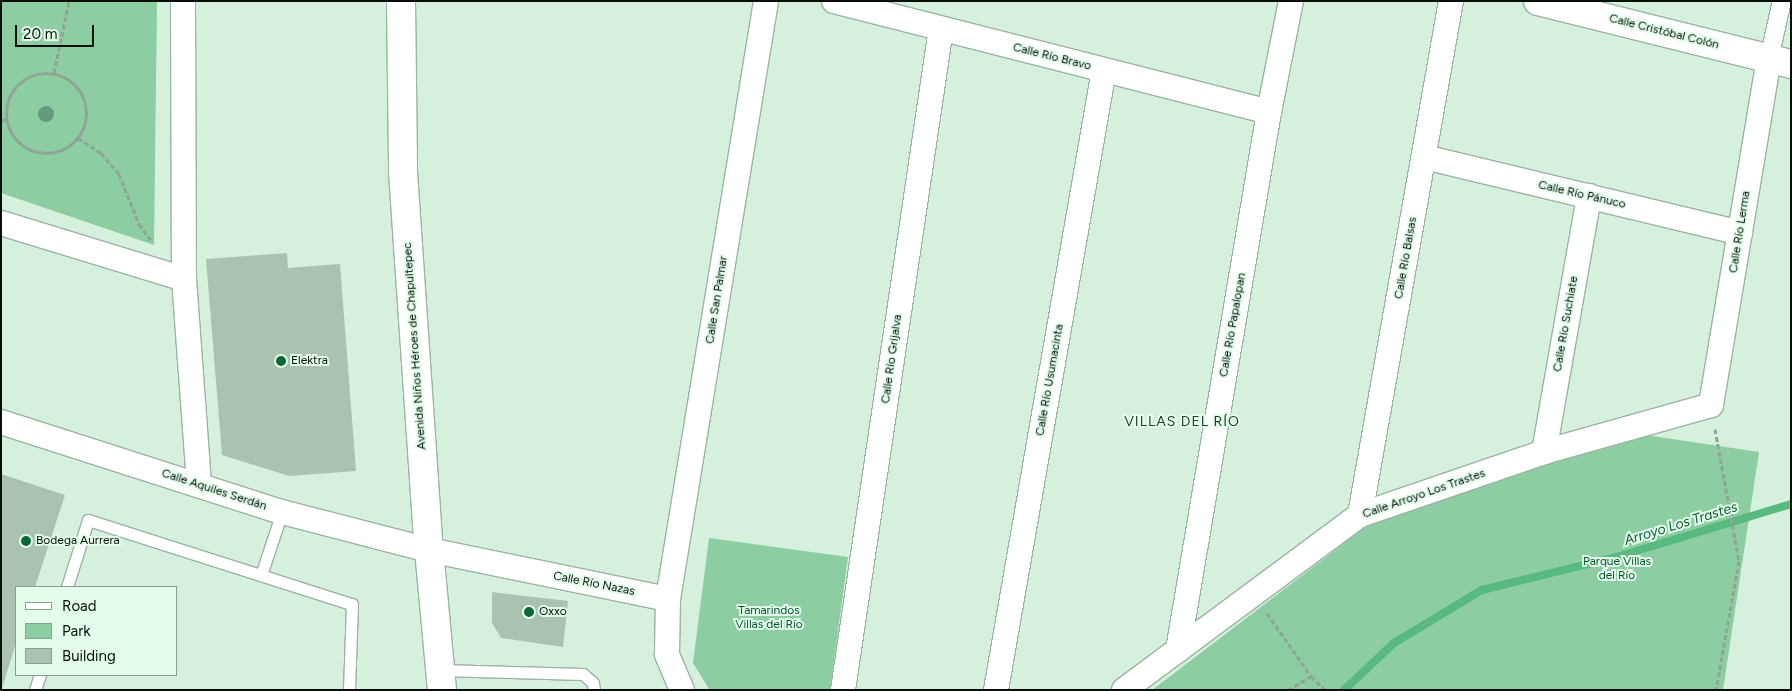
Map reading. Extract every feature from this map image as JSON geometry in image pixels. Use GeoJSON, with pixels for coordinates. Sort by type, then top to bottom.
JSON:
{"type":"FeatureCollection","features":[{"type":"Feature","properties":{"kind":"street"},"geometry":{"type":"LineString","coordinates":[[183,1],[184,279],[199,485]]}},
{"type":"Feature","properties":{"kind":"street","name":"Avenida Niños Héroes de Chapultepec"},"geometry":{"type":"LineString","coordinates":[[401,1],[403,172],[429,550],[441,680]]}},
{"type":"Feature","properties":{"kind":"street","name":"Calle San Palmar"},"geometry":{"type":"LineString","coordinates":[[668,599],[766,1]]}},
{"type":"Feature","properties":{"kind":"street","name":"Calle Río Bravo"},"geometry":{"type":"LineString","coordinates":[[834,1],[1270,112]]}},
{"type":"Feature","properties":{"kind":"street","name":"Calle Río Papalopan"},"geometry":{"type":"LineString","coordinates":[[1178,650],[1270,112],[1291,1]]}},
{"type":"Feature","properties":{"kind":"street","name":"Calle Río Balsas"},"geometry":{"type":"LineString","coordinates":[[1360,515],[1451,1]]}},
{"type":"Feature","properties":{"kind":"street","name":"Calle Cristóbal Colón"},"geometry":{"type":"LineString","coordinates":[[1538,1],[1602,9],[1780,61]]}},
{"type":"Feature","properties":{"kind":"street"},"geometry":{"type":"LineString","coordinates":[[1780,61],[1782,1]]}},
{"type":"Feature","properties":{"kind":"street","name":"Calle Río Grijalva"},"geometry":{"type":"LineString","coordinates":[[843,690],[941,29]]}},
{"type":"Feature","properties":{"kind":"street","name":"Calle Río Lerma"},"geometry":{"type":"LineString","coordinates":[[1711,405],[1740,232],[1780,61]]}},
{"type":"Feature","properties":{"kind":"street","name":"Calle Río Usumacinta"},"geometry":{"type":"LineString","coordinates":[[996,690],[1104,70]]}},
{"type":"Feature","properties":{"kind":"street","name":"Calle Río Pánuco"},"geometry":{"type":"LineString","coordinates":[[1424,157],[1740,232]]}},
{"type":"Feature","properties":{"kind":"street","name":"Calle Río Suchiate"},"geometry":{"type":"LineString","coordinates":[[1544,452],[1588,196]]}},
{"type":"Feature","properties":{"kind":"street"},"geometry":{"type":"LineString","coordinates":[[1,223],[184,279]]}},
{"type":"Feature","properties":{"kind":"street","name":"Calle Arroyo Los Trastes"},"geometry":{"type":"LineString","coordinates":[[1130,688],[1178,650],[1360,515],[1544,452],[1711,405]]}},
{"type":"Feature","properties":{"kind":"street","name":"Calle Aquiles Serdán"},"geometry":{"type":"LineString","coordinates":[[1,422],[282,512],[429,550]]}},
{"type":"Feature","properties":{"kind":"street","name":"Calle Río Nazas"},"geometry":{"type":"LineString","coordinates":[[429,550],[668,599]]}},
{"type":"Feature","properties":{"kind":"street"},"geometry":{"type":"LineString","coordinates":[[668,599],[667,654],[682,690]]}},
{"type":"Feature","properties":{"kind":"lane"},"geometry":{"type":"LineString","coordinates":[[261,575],[282,512]]}},
{"type":"Feature","properties":{"kind":"lane"},"geometry":{"type":"LineString","coordinates":[[67,586],[88,520],[352,604],[349,690]]}},
{"type":"Feature","properties":{"kind":"lane"},"geometry":{"type":"LineString","coordinates":[[441,680],[583,674],[593,683],[594,690]]}},
{"type":"Feature","properties":{"kind":"lane"},"geometry":{"type":"LineString","coordinates":[[35,690],[40,676]]}},
{"type":"Feature","properties":{"kind":"path"},"geometry":{"type":"LineString","coordinates":[[54,74],[69,1]]}},
{"type":"Feature","properties":{"kind":"path"},"geometry":{"type":"LineString","coordinates":[[42,73],[54,74],[67,79],[77,87],[84,99],[87,113],[84,126],[78,138],[68,147],[56,153],[42,154],[29,150],[18,143],[10,132],[6,119],[6,106],[18,83],[29,76],[42,73]]}},
{"type":"Feature","properties":{"kind":"path"},"geometry":{"type":"LineString","coordinates":[[1,121],[6,119]]}},
{"type":"Feature","properties":{"kind":"path"},"geometry":{"type":"LineString","coordinates":[[78,138],[101,152],[119,174],[139,224],[154,245]]}},
{"type":"Feature","properties":{"kind":"path"},"geometry":{"type":"LineString","coordinates":[[1711,405],[1738,561],[1716,690]]}},
{"type":"Feature","properties":{"kind":"path"},"geometry":{"type":"LineString","coordinates":[[1254,594],[1311,676],[1325,690]]}},
{"type":"Feature","properties":{"kind":"path"},"geometry":{"type":"LineString","coordinates":[[1288,690],[1311,676]]}},
{"type":"Feature","properties":{"kind":"green space"},"geometry":{"type":"Polygon","coordinates":[[[1,1],[157,1],[154,245],[1,193],[1,1]]]}},
{"type":"Feature","properties":{"kind":"green space","name":"Parque Villas del Río"},"geometry":{"type":"Polygon","coordinates":[[[1639,434],[1759,452],[1723,690],[1152,690],[1380,516],[1639,434]]]}},
{"type":"Feature","properties":{"kind":"green space","name":"Tamarindos Villas del Río"},"geometry":{"type":"Polygon","coordinates":[[[709,538],[848,557],[830,690],[709,689],[693,663],[709,538]]]}},
{"type":"Feature","properties":{"kind":"building","name":"Elektra"},"geometry":{"type":"Polygon","coordinates":[[[287,253],[288,268],[340,264],[356,471],[289,476],[222,455],[206,259],[287,253]]]}},
{"type":"Feature","properties":{"kind":"building","name":"Bodega Aurrera"},"geometry":{"type":"Polygon","coordinates":[[[1,474],[65,495],[35,586],[15,586],[15,646],[2,688],[1,474]]]}},
{"type":"Feature","properties":{"kind":"building","name":"Oxxo"},"geometry":{"type":"Polygon","coordinates":[[[492,592],[568,601],[563,647],[501,638],[492,623],[492,592]]]}},
{"type":"Feature","properties":{"kind":"waterway","name":"Arroyo Los Trastes"},"geometry":{"type":"LineString","coordinates":[[1344,690],[1394,643],[1482,590],[1620,556],[1791,504]]}},
{"type":"Feature","properties":{"kind":"place","name":"Elektra"},"geometry":{"type":"Point","coordinates":[281,361]}},
{"type":"Feature","properties":{"kind":"place","name":"Bodega Aurrera"},"geometry":{"type":"Point","coordinates":[26,541]}},
{"type":"Feature","properties":{"kind":"place","name":"Oxxo"},"geometry":{"type":"Point","coordinates":[529,612]}},
{"type":"Feature","properties":{"kind":"district","name":"VILLAS DEL RÍO"},"geometry":{"type":"Point","coordinates":[1182,422]}}]}
